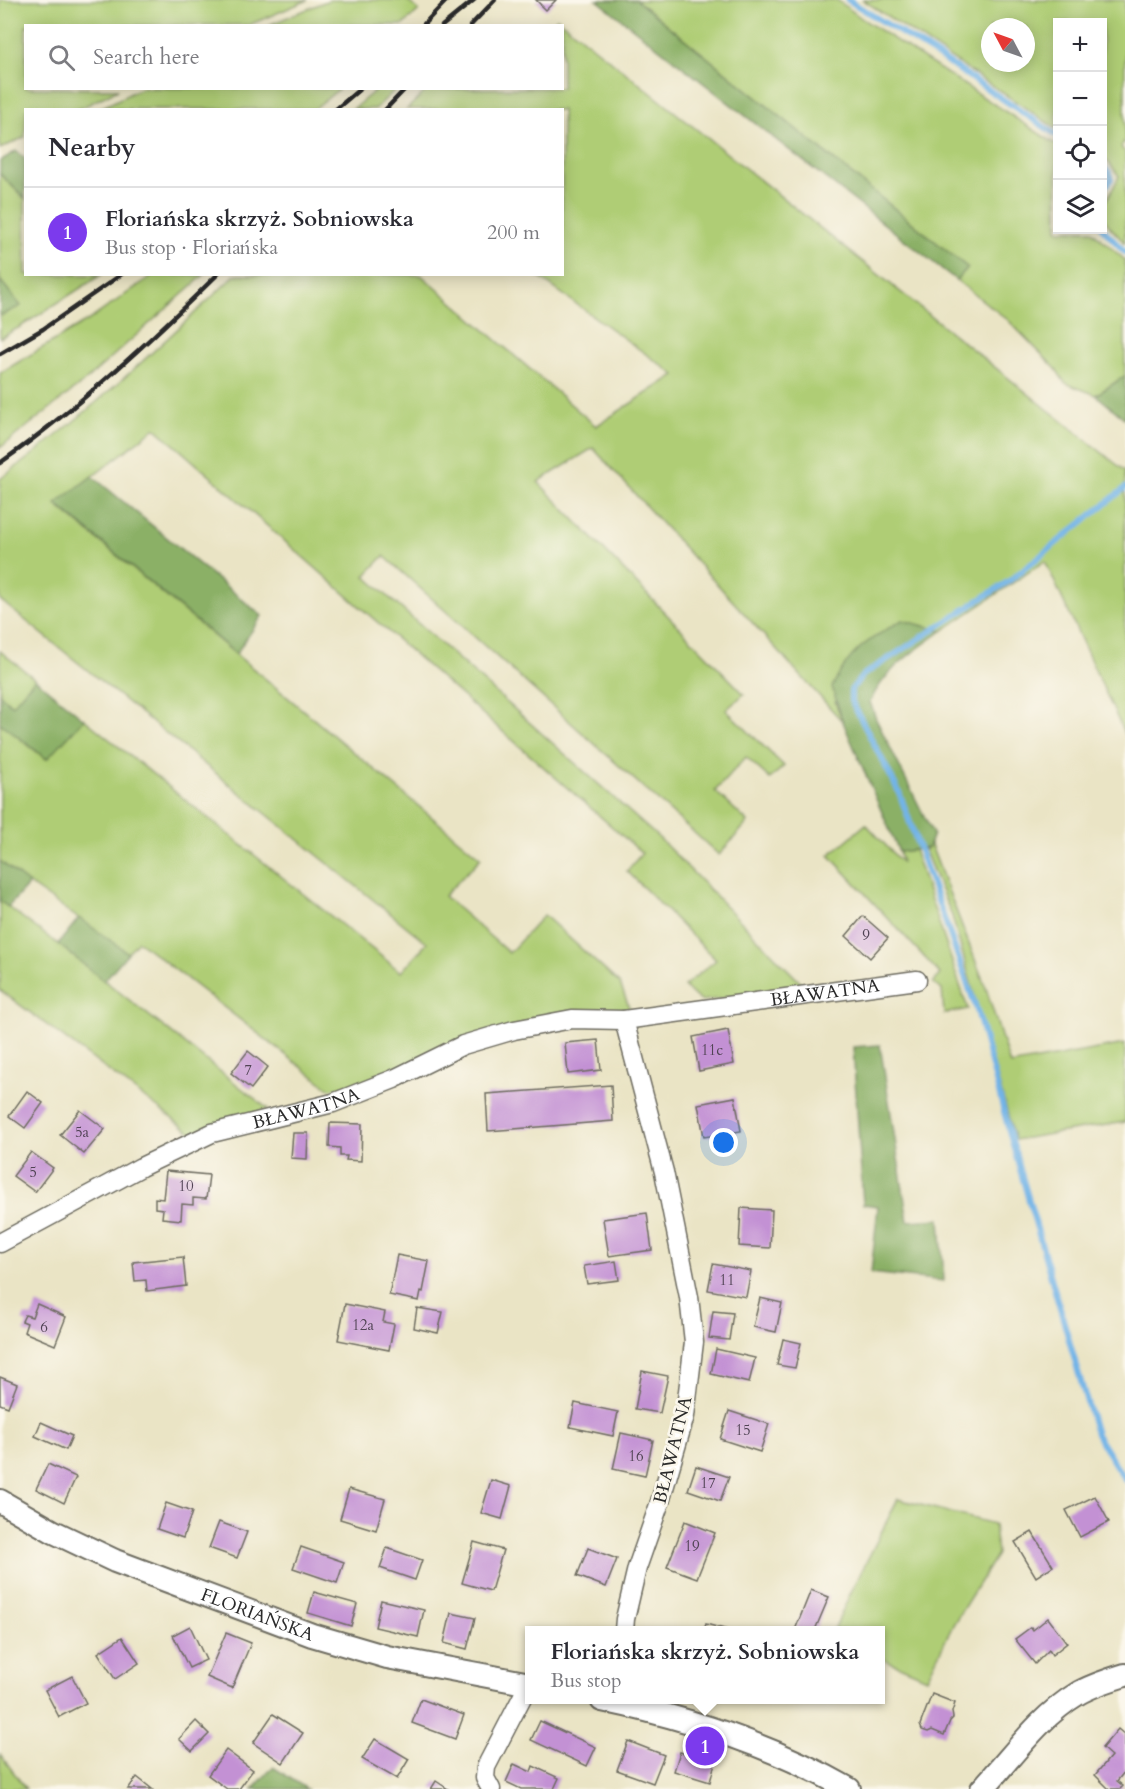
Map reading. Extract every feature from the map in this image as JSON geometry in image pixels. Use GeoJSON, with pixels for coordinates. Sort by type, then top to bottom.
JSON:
{"type":"FeatureCollection","features":[{"type":"Feature","properties":{"kind":"street","name":"BŁAWATNA"},"geometry":{"type":"LineString","coordinates":[[0,1243],[141,1167],[212,1134],[333,1103],[394,1078],[463,1045],[514,1030],[572,1019],[624,1020],[917,980]]}},
{"type":"Feature","properties":{"kind":"street","name":"BŁAWATNA"},"geometry":{"type":"LineString","coordinates":[[624,1020],[664,1172],[689,1298],[694,1342],[685,1416],[660,1502],[637,1568],[624,1626]]}},
{"type":"Feature","properties":{"kind":"street","name":"FLORIAŃSKA"},"geometry":{"type":"LineString","coordinates":[[0,1501],[54,1532],[115,1562],[312,1635],[387,1657],[525,1683]]}},
{"type":"Feature","properties":{"kind":"street"},"geometry":{"type":"LineString","coordinates":[[981,1789],[1042,1723],[1068,1700],[1096,1685],[1125,1675]]}},
{"type":"Feature","properties":{"kind":"street"},"geometry":{"type":"LineString","coordinates":[[491,1789],[485,1778],[486,1767],[525,1692]]}},
{"type":"Feature","properties":{"kind":"street"},"geometry":{"type":"LineString","coordinates":[[626,1704],[744,1739],[801,1763],[849,1789]]}},
{"type":"Feature","properties":{"kind":"green space"},"geometry":{"type":"Polygon","coordinates":[[[0,0],[308,0],[251,24],[24,24],[24,90],[117,90],[81,108],[24,108],[24,137],[0,149],[0,0]]]}},
{"type":"Feature","properties":{"kind":"green space"},"geometry":{"type":"Polygon","coordinates":[[[329,0],[406,0],[419,10],[404,24],[271,24],[329,0]]]}},
{"type":"Feature","properties":{"kind":"green space"},"geometry":{"type":"Polygon","coordinates":[[[597,0],[636,0],[968,268],[956,280],[597,0]]]}},
{"type":"Feature","properties":{"kind":"green space"},"geometry":{"type":"Polygon","coordinates":[[[636,0],[837,0],[864,20],[1053,142],[1053,234],[1096,234],[1125,260],[1125,376],[1096,395],[1065,383],[1056,369],[1008,320],[956,280],[967,267],[636,0]]]}},
{"type":"Feature","properties":{"kind":"green space"},"geometry":{"type":"Polygon","coordinates":[[[863,0],[1125,0],[1125,139],[1121,147],[1125,152],[1125,243],[1107,223],[1107,199],[1119,176],[1107,161],[1107,18],[1053,18],[1053,126],[863,0]]]}},
{"type":"Feature","properties":{"kind":"green space"},"geometry":{"type":"Polygon","coordinates":[[[557,18],[1125,471],[1125,735],[1045,561],[942,631],[902,620],[835,702],[843,722],[593,448],[538,482],[744,694],[726,710],[784,766],[770,779],[746,757],[715,791],[748,822],[719,855],[384,556],[365,576],[660,839],[807,989],[700,1001],[684,986],[716,960],[627,871],[642,853],[155,428],[56,505],[481,858],[444,896],[509,953],[544,915],[620,984],[631,1012],[599,1013],[367,1083],[330,1089],[138,941],[128,953],[0,861],[0,723],[46,759],[84,719],[401,972],[427,943],[0,600],[0,479],[62,431],[150,355],[234,276],[422,276],[596,426],[675,375],[537,276],[564,276],[564,108],[408,108],[427,90],[564,90],[564,24],[552,24],[557,18]]]}},
{"type":"Feature","properties":{"kind":"green space"},"geometry":{"type":"Polygon","coordinates":[[[137,90],[338,90],[315,108],[101,108],[137,90]]]}},
{"type":"Feature","properties":{"kind":"green space"},"geometry":{"type":"Polygon","coordinates":[[[376,90],[395,90],[376,108],[354,108],[376,90]]]}},
{"type":"Feature","properties":{"kind":"green space"},"geometry":{"type":"Polygon","coordinates":[[[16,151],[24,158],[24,197],[0,174],[0,161],[16,151]]]}},
{"type":"Feature","properties":{"kind":"green space"},"geometry":{"type":"Polygon","coordinates":[[[0,174],[24,198],[24,276],[99,276],[0,338],[0,316],[20,306],[0,280],[0,174]]]}},
{"type":"Feature","properties":{"kind":"green space"},"geometry":{"type":"Polygon","coordinates":[[[152,276],[203,276],[86,380],[0,448],[0,373],[92,318],[152,276]]]}},
{"type":"Feature","properties":{"kind":"green space"},"geometry":{"type":"Polygon","coordinates":[[[0,280],[21,306],[0,316],[0,280]]]}},
{"type":"Feature","properties":{"kind":"green space"},"geometry":{"type":"Polygon","coordinates":[[[1125,376],[1125,419],[1096,395],[1125,376]]]}},
{"type":"Feature","properties":{"kind":"green space"},"geometry":{"type":"Polygon","coordinates":[[[92,476],[262,616],[236,654],[56,504],[92,476]]]}},
{"type":"Feature","properties":{"kind":"green space"},"geometry":{"type":"Polygon","coordinates":[[[902,620],[942,631],[892,670],[876,690],[870,702],[876,719],[933,834],[928,848],[899,852],[843,722],[832,687],[846,664],[861,647],[902,620]]]}},
{"type":"Feature","properties":{"kind":"green space"},"geometry":{"type":"Polygon","coordinates":[[[0,651],[35,679],[12,706],[0,694],[0,651]]]}},
{"type":"Feature","properties":{"kind":"green space"},"geometry":{"type":"Polygon","coordinates":[[[35,679],[84,719],[47,759],[0,723],[0,694],[12,705],[35,679]]]}},
{"type":"Feature","properties":{"kind":"green space"},"geometry":{"type":"Polygon","coordinates":[[[866,824],[902,863],[899,852],[914,850],[968,1009],[944,1014],[942,990],[933,983],[940,974],[829,855],[866,824]]]}},
{"type":"Feature","properties":{"kind":"green space"},"geometry":{"type":"Polygon","coordinates":[[[930,843],[986,988],[1010,1065],[1125,1044],[1125,1122],[1015,1140],[952,916],[924,849],[928,848],[930,843]]]}},
{"type":"Feature","properties":{"kind":"green space"},"geometry":{"type":"Polygon","coordinates":[[[0,861],[29,884],[8,907],[0,901],[0,861]]]}},
{"type":"Feature","properties":{"kind":"green space"},"geometry":{"type":"Polygon","coordinates":[[[0,901],[268,1109],[193,1134],[0,990],[0,901]]]}},
{"type":"Feature","properties":{"kind":"green space"},"geometry":{"type":"Polygon","coordinates":[[[79,918],[128,953],[104,981],[58,944],[79,918]]]}},
{"type":"Feature","properties":{"kind":"green space"},"geometry":{"type":"Polygon","coordinates":[[[880,1045],[908,1221],[940,1219],[944,1281],[871,1273],[878,1206],[863,1204],[853,1047],[880,1045]]]}},
{"type":"Feature","properties":{"kind":"green space"},"geometry":{"type":"Polygon","coordinates":[[[898,1499],[994,1524],[997,1554],[954,1623],[927,1678],[885,1660],[885,1626],[836,1626],[898,1499]]]}},
{"type":"Feature","properties":{"kind":"green space"},"geometry":{"type":"Polygon","coordinates":[[[0,1754],[26,1789],[0,1789],[0,1754]]]}},
{"type":"Feature","properties":{"kind":"green space"},"geometry":{"type":"Polygon","coordinates":[[[273,1767],[307,1789],[253,1789],[273,1767]]]}},
{"type":"Feature","properties":{"kind":"building"},"geometry":{"type":"Polygon","coordinates":[[[536,0],[556,0],[546,10],[536,0]]]}},
{"type":"Feature","properties":{"kind":"building"},"geometry":{"type":"Polygon","coordinates":[[[863,916],[888,938],[870,958],[846,936],[863,916]]]}},
{"type":"Feature","properties":{"kind":"building"},"geometry":{"type":"Polygon","coordinates":[[[728,1030],[734,1064],[699,1071],[693,1037],[728,1030]]]}},
{"type":"Feature","properties":{"kind":"building"},"geometry":{"type":"Polygon","coordinates":[[[598,1040],[601,1070],[568,1074],[565,1043],[598,1040]]]}},
{"type":"Feature","properties":{"kind":"building"},"geometry":{"type":"Polygon","coordinates":[[[248,1051],[268,1067],[251,1089],[231,1073],[248,1051]]]}},
{"type":"Feature","properties":{"kind":"building"},"geometry":{"type":"Polygon","coordinates":[[[611,1085],[613,1121],[488,1131],[486,1094],[611,1085]]]}},
{"type":"Feature","properties":{"kind":"building"},"geometry":{"type":"Polygon","coordinates":[[[27,1091],[43,1103],[25,1128],[9,1116],[27,1091]]]}},
{"type":"Feature","properties":{"kind":"building"},"geometry":{"type":"Polygon","coordinates":[[[735,1097],[741,1131],[704,1137],[698,1104],[735,1097]]]}},
{"type":"Feature","properties":{"kind":"building"},"geometry":{"type":"Polygon","coordinates":[[[80,1110],[105,1129],[84,1154],[60,1135],[80,1110]]]}},
{"type":"Feature","properties":{"kind":"building"},"geometry":{"type":"Polygon","coordinates":[[[330,1123],[362,1124],[361,1161],[346,1160],[347,1156],[340,1156],[340,1148],[329,1147],[330,1123]]]}},
{"type":"Feature","properties":{"kind":"building"},"geometry":{"type":"Polygon","coordinates":[[[293,1133],[308,1133],[307,1159],[291,1158],[293,1133]]]}},
{"type":"Feature","properties":{"kind":"building"},"geometry":{"type":"Polygon","coordinates":[[[31,1152],[53,1168],[35,1192],[13,1176],[31,1152]]]}},
{"type":"Feature","properties":{"kind":"building"},"geometry":{"type":"Polygon","coordinates":[[[166,1171],[209,1175],[206,1199],[193,1198],[193,1205],[182,1204],[181,1220],[162,1218],[163,1209],[155,1208],[155,1198],[163,1199],[166,1171]]]}},
{"type":"Feature","properties":{"kind":"building"},"geometry":{"type":"Polygon","coordinates":[[[741,1208],[772,1210],[770,1248],[739,1246],[741,1208]]]}},
{"type":"Feature","properties":{"kind":"building"},"geometry":{"type":"Polygon","coordinates":[[[647,1213],[652,1250],[609,1256],[603,1219],[647,1213]]]}},
{"type":"Feature","properties":{"kind":"building"},"geometry":{"type":"Polygon","coordinates":[[[397,1255],[429,1261],[419,1301],[389,1295],[397,1255]]]}},
{"type":"Feature","properties":{"kind":"building"},"geometry":{"type":"Polygon","coordinates":[[[183,1257],[186,1286],[147,1291],[146,1280],[135,1281],[133,1262],[183,1257]]]}},
{"type":"Feature","properties":{"kind":"building"},"geometry":{"type":"Polygon","coordinates":[[[616,1261],[619,1280],[587,1284],[584,1266],[616,1261]]]}},
{"type":"Feature","properties":{"kind":"building"},"geometry":{"type":"Polygon","coordinates":[[[713,1264],[751,1271],[746,1297],[708,1290],[713,1264]]]}},
{"type":"Feature","properties":{"kind":"building"},"geometry":{"type":"Polygon","coordinates":[[[760,1298],[782,1303],[776,1332],[753,1327],[760,1298]]]}},
{"type":"Feature","properties":{"kind":"building"},"geometry":{"type":"Polygon","coordinates":[[[37,1304],[66,1317],[55,1345],[24,1332],[27,1323],[22,1321],[25,1315],[32,1317],[37,1304]]]}},
{"type":"Feature","properties":{"kind":"building"},"geometry":{"type":"Polygon","coordinates":[[[345,1304],[385,1312],[383,1322],[394,1324],[389,1350],[338,1340],[345,1304]]]}},
{"type":"Feature","properties":{"kind":"building"},"geometry":{"type":"Polygon","coordinates":[[[417,1308],[443,1312],[438,1333],[414,1328],[417,1308]]]}},
{"type":"Feature","properties":{"kind":"building"},"geometry":{"type":"Polygon","coordinates":[[[713,1311],[733,1313],[729,1340],[709,1338],[713,1311]]]}},
{"type":"Feature","properties":{"kind":"building"},"geometry":{"type":"Polygon","coordinates":[[[783,1339],[801,1343],[795,1368],[777,1365],[783,1339]]]}},
{"type":"Feature","properties":{"kind":"building"},"geometry":{"type":"Polygon","coordinates":[[[716,1349],[755,1358],[749,1383],[711,1374],[716,1349]]]}},
{"type":"Feature","properties":{"kind":"building"},"geometry":{"type":"Polygon","coordinates":[[[642,1371],[668,1376],[660,1413],[635,1409],[642,1371]]]}},
{"type":"Feature","properties":{"kind":"building"},"geometry":{"type":"Polygon","coordinates":[[[0,1377],[17,1384],[8,1407],[0,1404],[0,1377]]]}},
{"type":"Feature","properties":{"kind":"building"},"geometry":{"type":"Polygon","coordinates":[[[575,1403],[618,1412],[613,1436],[570,1427],[575,1403]]]}},
{"type":"Feature","properties":{"kind":"building"},"geometry":{"type":"Polygon","coordinates":[[[729,1411],[769,1424],[760,1452],[720,1439],[729,1411]]]}},
{"type":"Feature","properties":{"kind":"building"},"geometry":{"type":"Polygon","coordinates":[[[41,1422],[72,1436],[66,1450],[35,1436],[41,1422]]]}},
{"type":"Feature","properties":{"kind":"building"},"geometry":{"type":"Polygon","coordinates":[[[621,1433],[653,1440],[645,1476],[613,1469],[621,1433]]]}},
{"type":"Feature","properties":{"kind":"building"},"geometry":{"type":"Polygon","coordinates":[[[48,1464],[76,1477],[64,1503],[36,1489],[48,1464]]]}},
{"type":"Feature","properties":{"kind":"building"},"geometry":{"type":"Polygon","coordinates":[[[696,1466],[729,1477],[720,1501],[688,1490],[696,1466]]]}},
{"type":"Feature","properties":{"kind":"building"},"geometry":{"type":"Polygon","coordinates":[[[491,1480],[511,1486],[502,1519],[481,1513],[491,1480]]]}},
{"type":"Feature","properties":{"kind":"building"},"geometry":{"type":"Polygon","coordinates":[[[349,1489],[385,1499],[376,1530],[340,1519],[349,1489]]]}},
{"type":"Feature","properties":{"kind":"building"},"geometry":{"type":"Polygon","coordinates":[[[1095,1496],[1109,1522],[1080,1537],[1066,1510],[1095,1496]]]}},
{"type":"Feature","properties":{"kind":"building"},"geometry":{"type":"Polygon","coordinates":[[[166,1503],[192,1512],[183,1538],[157,1529],[166,1503]]]}},
{"type":"Feature","properties":{"kind":"building"},"geometry":{"type":"Polygon","coordinates":[[[685,1521],[715,1533],[697,1578],[667,1567],[685,1521]]]}},
{"type":"Feature","properties":{"kind":"building"},"geometry":{"type":"Polygon","coordinates":[[[219,1522],[247,1532],[237,1558],[209,1548],[219,1522]]]}},
{"type":"Feature","properties":{"kind":"building"},"geometry":{"type":"Polygon","coordinates":[[[1032,1532],[1053,1566],[1036,1577],[1015,1542],[1032,1532]]]}},
{"type":"Feature","properties":{"kind":"building"},"geometry":{"type":"Polygon","coordinates":[[[474,1542],[503,1550],[491,1591],[462,1583],[474,1542]]]}},
{"type":"Feature","properties":{"kind":"building"},"geometry":{"type":"Polygon","coordinates":[[[301,1547],[344,1562],[337,1583],[293,1568],[301,1547]]]}},
{"type":"Feature","properties":{"kind":"building"},"geometry":{"type":"Polygon","coordinates":[[[387,1548],[422,1560],[415,1580],[380,1568],[387,1548]]]}},
{"type":"Feature","properties":{"kind":"building"},"geometry":{"type":"Polygon","coordinates":[[[588,1548],[617,1559],[606,1587],[577,1576],[588,1548]]]}},
{"type":"Feature","properties":{"kind":"building"},"geometry":{"type":"Polygon","coordinates":[[[811,1590],[829,1597],[817,1626],[797,1626],[811,1590]]]}},
{"type":"Feature","properties":{"kind":"building"},"geometry":{"type":"Polygon","coordinates":[[[314,1592],[357,1604],[351,1626],[308,1613],[314,1592]]]}},
{"type":"Feature","properties":{"kind":"building"},"geometry":{"type":"Polygon","coordinates":[[[381,1600],[424,1610],[418,1637],[375,1627],[381,1600]]]}},
{"type":"Feature","properties":{"kind":"building"},"geometry":{"type":"Polygon","coordinates":[[[451,1613],[475,1618],[467,1649],[444,1643],[451,1613]]]}},
{"type":"Feature","properties":{"kind":"building"},"geometry":{"type":"Polygon","coordinates":[[[1048,1618],[1067,1643],[1052,1655],[1049,1650],[1035,1664],[1015,1639],[1031,1627],[1033,1630],[1048,1618]]]}},
{"type":"Feature","properties":{"kind":"building"},"geometry":{"type":"Polygon","coordinates":[[[190,1626],[206,1660],[189,1668],[173,1635],[190,1626]]]}},
{"type":"Feature","properties":{"kind":"building"},"geometry":{"type":"Polygon","coordinates":[[[226,1633],[251,1643],[232,1688],[207,1677],[226,1633]]]}},
{"type":"Feature","properties":{"kind":"building"},"geometry":{"type":"Polygon","coordinates":[[[122,1637],[139,1663],[115,1679],[98,1653],[122,1637]]]}},
{"type":"Feature","properties":{"kind":"building"},"geometry":{"type":"Polygon","coordinates":[[[72,1676],[86,1703],[59,1717],[45,1690],[72,1676]]]}},
{"type":"Feature","properties":{"kind":"building"},"geometry":{"type":"Polygon","coordinates":[[[932,1694],[955,1703],[953,1718],[944,1735],[932,1730],[928,1732],[922,1730],[920,1725],[932,1694]]]}},
{"type":"Feature","properties":{"kind":"building"},"geometry":{"type":"Polygon","coordinates":[[[421,1699],[464,1715],[455,1739],[412,1723],[421,1699]]]}},
{"type":"Feature","properties":{"kind":"building"},"geometry":{"type":"Polygon","coordinates":[[[273,1714],[303,1733],[283,1763],[253,1743],[273,1714]]]}},
{"type":"Feature","properties":{"kind":"building"},"geometry":{"type":"Polygon","coordinates":[[[196,1721],[209,1734],[192,1751],[179,1739],[196,1721]]]}},
{"type":"Feature","properties":{"kind":"building"},"geometry":{"type":"Polygon","coordinates":[[[540,1721],[596,1747],[587,1766],[531,1740],[540,1721]]]}},
{"type":"Feature","properties":{"kind":"building"},"geometry":{"type":"Polygon","coordinates":[[[1118,1729],[1125,1735],[1125,1771],[1117,1781],[1123,1786],[1120,1789],[1109,1789],[1095,1775],[1111,1756],[1102,1748],[1118,1729]]]}},
{"type":"Feature","properties":{"kind":"building"},"geometry":{"type":"Polygon","coordinates":[[[375,1739],[409,1759],[397,1779],[362,1759],[375,1739]]]}},
{"type":"Feature","properties":{"kind":"building"},"geometry":{"type":"Polygon","coordinates":[[[628,1741],[664,1755],[653,1783],[617,1770],[628,1741]]]}},
{"type":"Feature","properties":{"kind":"building"},"geometry":{"type":"Polygon","coordinates":[[[226,1750],[253,1770],[239,1789],[227,1789],[208,1775],[226,1750]]]}},
{"type":"Feature","properties":{"kind":"building"},"geometry":{"type":"Polygon","coordinates":[[[680,1752],[715,1763],[710,1782],[674,1771],[680,1752]]]}},
{"type":"Feature","properties":{"kind":"building"},"geometry":{"type":"Polygon","coordinates":[[[514,1764],[531,1772],[533,1766],[559,1778],[554,1789],[521,1789],[506,1782],[514,1764]]]}},
{"type":"Feature","properties":{"kind":"building"},"geometry":{"type":"Polygon","coordinates":[[[137,1777],[152,1789],[128,1789],[137,1777]]]}},
{"type":"Feature","properties":{"kind":"building"},"geometry":{"type":"Polygon","coordinates":[[[436,1781],[448,1789],[431,1789],[436,1781]]]}},
{"type":"Feature","properties":{"kind":"waterway"},"geometry":{"type":"LineString","coordinates":[[848,0],[932,52],[1053,133]]}},
{"type":"Feature","properties":{"kind":"waterway"},"geometry":{"type":"LineString","coordinates":[[1107,170],[1111,179],[1107,184]]}},
{"type":"Feature","properties":{"kind":"waterway"},"geometry":{"type":"LineString","coordinates":[[1107,233],[1125,252]]}},
{"type":"Feature","properties":{"kind":"waterway"},"geometry":{"type":"LineString","coordinates":[[1125,488],[1009,581],[863,675],[851,690],[851,700],[899,792],[977,1010],[1011,1138],[1096,1434],[1125,1480]]}},
{"type":"Feature","properties":{"kind":"railway"},"geometry":{"type":"LineString","coordinates":[[424,24],[447,0]]}},
{"type":"Feature","properties":{"kind":"railway"},"geometry":{"type":"LineString","coordinates":[[444,24],[474,0]]}},
{"type":"Feature","properties":{"kind":"railway"},"geometry":{"type":"LineString","coordinates":[[472,24],[495,0]]}},
{"type":"Feature","properties":{"kind":"railway"},"geometry":{"type":"LineString","coordinates":[[337,108],[359,90]]}},
{"type":"Feature","properties":{"kind":"railway"},"geometry":{"type":"LineString","coordinates":[[387,108],[404,90]]}},
{"type":"Feature","properties":{"kind":"railway"},"geometry":{"type":"LineString","coordinates":[[0,354],[43,329],[119,276]]}},
{"type":"Feature","properties":{"kind":"railway"},"geometry":{"type":"LineString","coordinates":[[0,463],[57,420],[113,373],[216,276]]}},
{"type":"Feature","properties":{"kind":"place","name":"Floriańska skrzyż. Sobniowska"},"geometry":{"type":"Point","coordinates":[705,1746]}}]}
